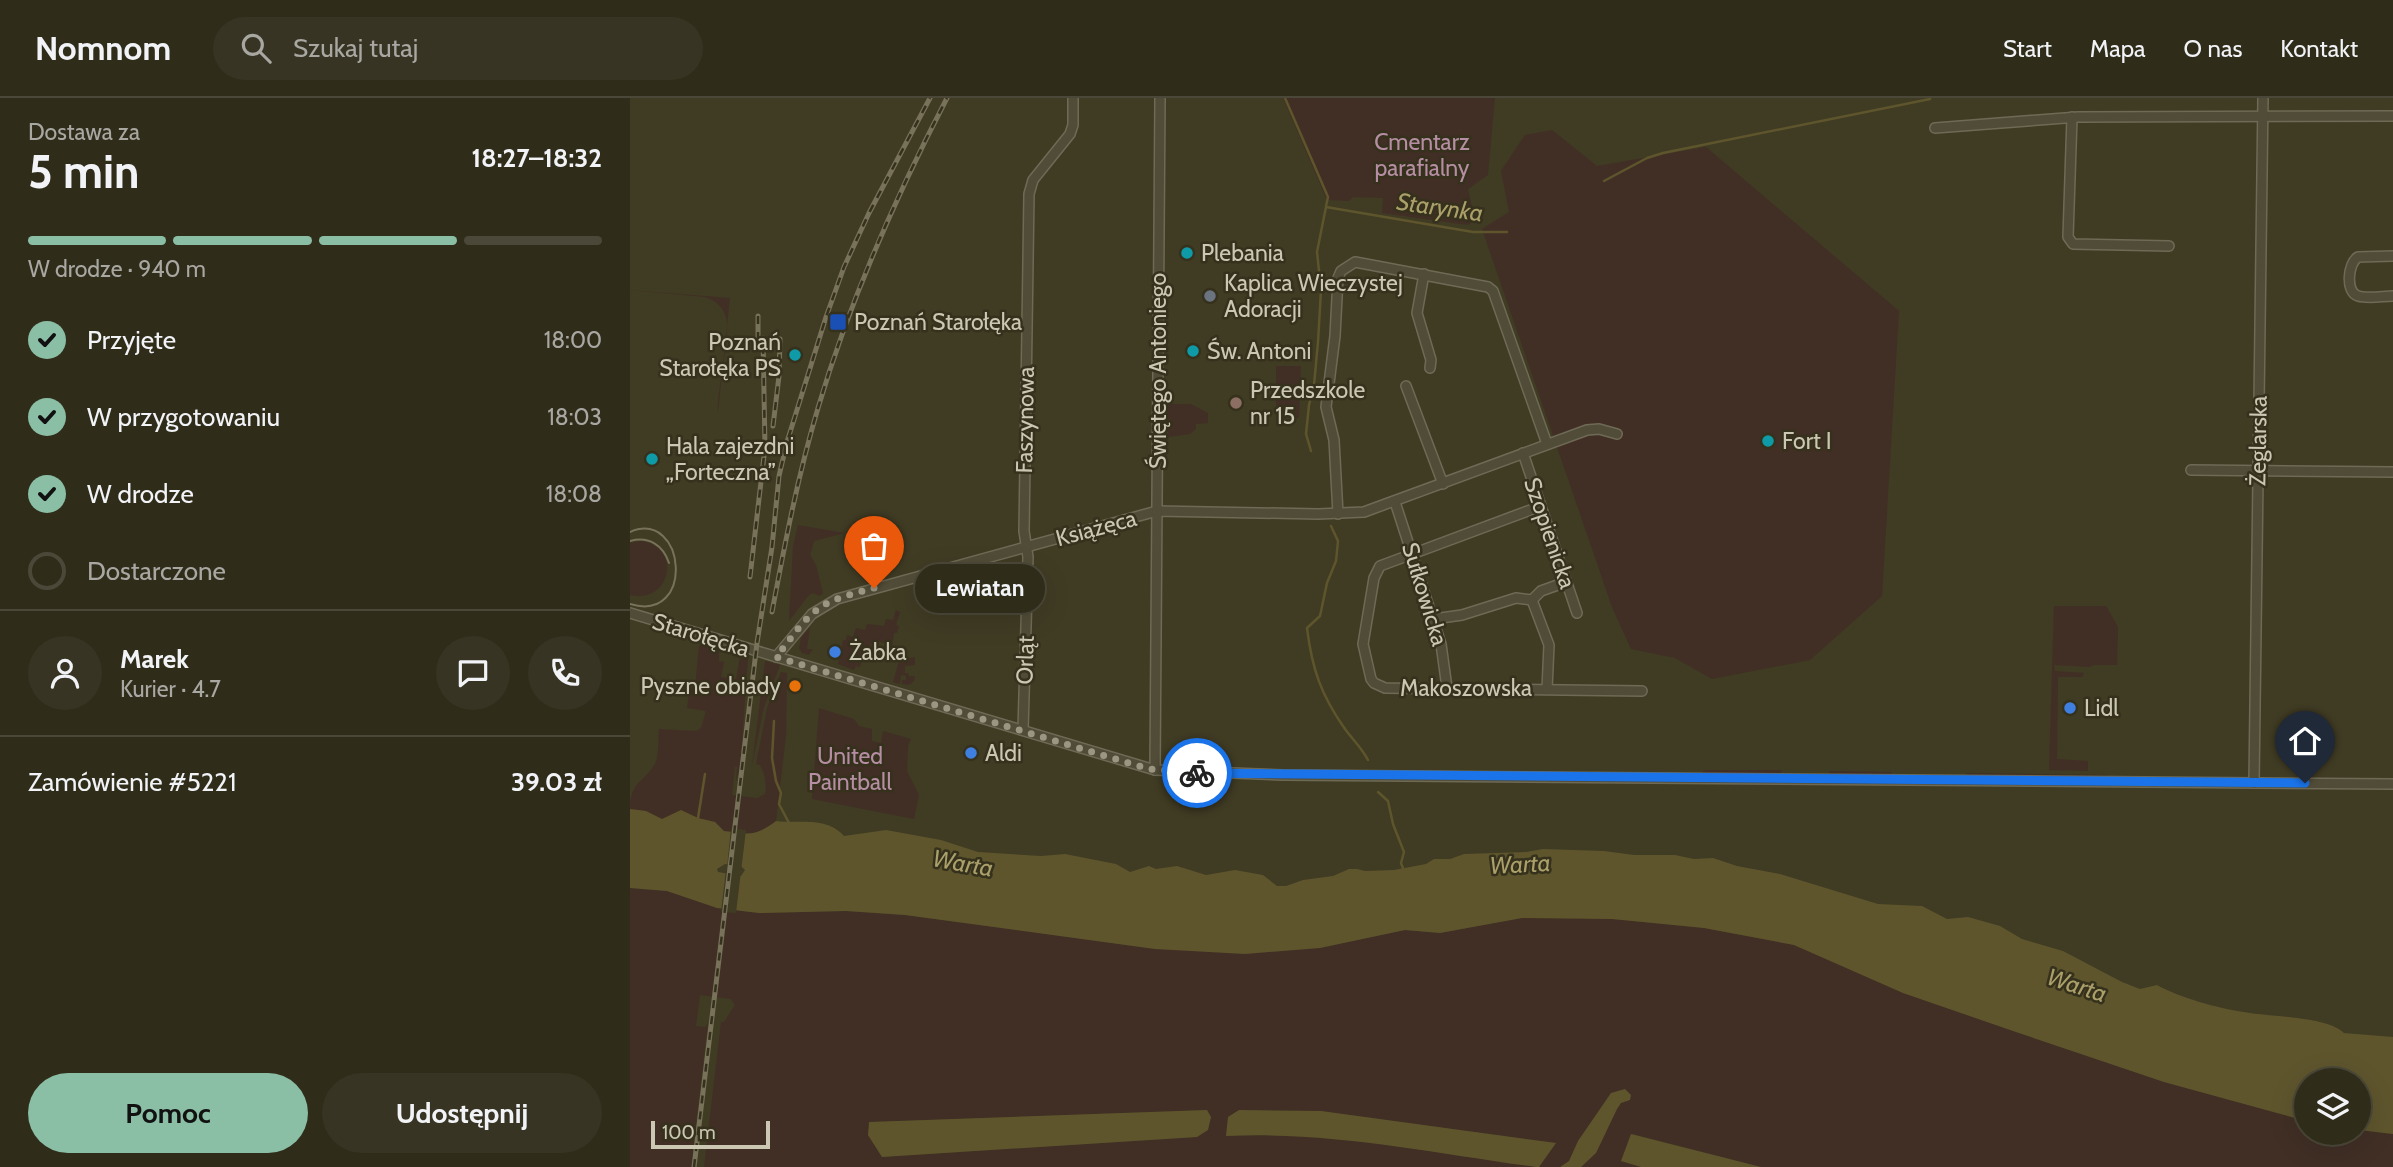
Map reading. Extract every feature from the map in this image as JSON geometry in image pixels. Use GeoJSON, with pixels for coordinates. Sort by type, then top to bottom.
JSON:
{"type":"FeatureCollection","features":[{"type":"Feature","properties":{"kind":"street","name":"Faszynowa"},"geometry":{"type":"LineString","coordinates":[[1027,547],[1024,531],[1024,423],[1029,189],[1033,180],[1070,134],[1073,125],[1073,98]]}},
{"type":"Feature","properties":{"kind":"street","name":"Świętego Antoniego"},"geometry":{"type":"LineString","coordinates":[[1155,770],[1160,98]]}},
{"type":"Feature","properties":{"kind":"street","name":"Żeglarska"},"geometry":{"type":"LineString","coordinates":[[2255,783],[2263,98]]}},
{"type":"Feature","properties":{"kind":"street"},"geometry":{"type":"LineString","coordinates":[[1935,128],[2072,117],[2393,116]]}},
{"type":"Feature","properties":{"kind":"street"},"geometry":{"type":"LineString","coordinates":[[2072,117],[2070,242],[2087,245],[2169,246]]}},
{"type":"Feature","properties":{"kind":"street"},"geometry":{"type":"LineString","coordinates":[[2393,256],[2358,257],[2351,265],[2351,288],[2354,293],[2360,296],[2393,296]]}},
{"type":"Feature","properties":{"kind":"street"},"geometry":{"type":"LineString","coordinates":[[1338,514],[1334,440],[1326,407],[1335,336],[1338,276],[1357,262],[1488,288],[1494,293],[1547,444]]}},
{"type":"Feature","properties":{"kind":"street"},"geometry":{"type":"LineString","coordinates":[[1424,274],[1417,313],[1431,360],[1430,368]]}},
{"type":"Feature","properties":{"kind":"street"},"geometry":{"type":"LineString","coordinates":[[1406,386],[1443,484]]}},
{"type":"Feature","properties":{"kind":"street","name":"Książęca"},"geometry":{"type":"LineString","coordinates":[[776,657],[812,614],[831,602],[1027,547],[1157,514],[1364,512],[1587,429],[1599,429],[1617,435]]}},
{"type":"Feature","properties":{"kind":"street","name":"Szopienicka"},"geometry":{"type":"LineString","coordinates":[[1523,453],[1577,613]]}},
{"type":"Feature","properties":{"kind":"street"},"geometry":{"type":"LineString","coordinates":[[2191,470],[2393,472]]}},
{"type":"Feature","properties":{"kind":"street","name":"Sułkowicka"},"geometry":{"type":"LineString","coordinates":[[1395,502],[1434,620],[1444,657],[1447,688]]}},
{"type":"Feature","properties":{"kind":"street","name":"Makoszowska"},"geometry":{"type":"LineString","coordinates":[[1541,506],[1385,563],[1377,571],[1363,644],[1371,679],[1379,686],[1642,691]]}},
{"type":"Feature","properties":{"kind":"street","name":"Orląt"},"geometry":{"type":"LineString","coordinates":[[1023,730],[1027,547]]}},
{"type":"Feature","properties":{"kind":"street"},"geometry":{"type":"LineString","coordinates":[[1532,600],[1541,591],[1566,582]]}},
{"type":"Feature","properties":{"kind":"street"},"geometry":{"type":"LineString","coordinates":[[1434,620],[1462,615],[1516,597],[1532,600]]}},
{"type":"Feature","properties":{"kind":"street"},"geometry":{"type":"LineString","coordinates":[[1532,600],[1549,645],[1547,689]]}},
{"type":"Feature","properties":{"kind":"street","name":"Starołęcka"},"geometry":{"type":"LineString","coordinates":[[630,613],[1155,770],[1262,775],[2393,785]]}},
{"type":"Feature","properties":{"kind":"green space","name":"Cmentarz parafialny"},"geometry":{"type":"Polygon","coordinates":[[[1283,98],[1495,98],[1488,175],[1468,189],[1475,220],[1468,225],[1382,213],[1383,198],[1327,200],[1283,98]]]}},
{"type":"Feature","properties":{"kind":"green space"},"geometry":{"type":"Polygon","coordinates":[[[1552,130],[1597,166],[1706,147],[1899,311],[1882,596],[1810,660],[1712,679],[1675,658],[1631,649],[1612,607],[1482,229],[1509,212],[1501,171],[1525,135],[1552,130]]]}},
{"type":"Feature","properties":{"kind":"green space"},"geometry":{"type":"Polygon","coordinates":[[[630,290],[730,298],[727,327],[725,314],[717,303],[708,298],[630,290]]]}},
{"type":"Feature","properties":{"kind":"green space"},"geometry":{"type":"Polygon","coordinates":[[[727,327],[726,348],[722,370],[727,327]]]}},
{"type":"Feature","properties":{"kind":"green space"},"geometry":{"type":"Polygon","coordinates":[[[1276,366],[1301,366],[1299,418],[1276,417],[1276,366]]]}},
{"type":"Feature","properties":{"kind":"green space"},"geometry":{"type":"Polygon","coordinates":[[[1170,404],[1191,404],[1208,413],[1208,423],[1196,424],[1196,429],[1190,434],[1168,437],[1170,404]]]}},
{"type":"Feature","properties":{"kind":"green space"},"geometry":{"type":"Polygon","coordinates":[[[798,525],[845,533],[814,541],[810,555],[816,565],[823,593],[820,596],[813,593],[809,595],[789,621],[793,546],[798,525]]]}},
{"type":"Feature","properties":{"kind":"green space"},"geometry":{"type":"Polygon","coordinates":[[[641,541],[654,545],[662,553],[667,563],[667,573],[663,583],[655,591],[644,595],[630,595],[630,543],[641,541]]]}},
{"type":"Feature","properties":{"kind":"green space"},"geometry":{"type":"Polygon","coordinates":[[[2054,606],[2106,606],[2118,627],[2117,665],[2054,665],[2055,671],[2084,673],[2082,677],[2058,677],[2057,759],[2088,761],[2088,771],[2049,770],[2054,606]]]}},
{"type":"Feature","properties":{"kind":"green space"},"geometry":{"type":"Polygon","coordinates":[[[896,610],[900,612],[896,625],[899,626],[897,633],[894,633],[892,648],[886,646],[886,643],[872,641],[869,651],[865,651],[860,667],[856,666],[854,670],[838,664],[843,640],[846,640],[847,635],[853,637],[856,628],[865,630],[867,624],[884,626],[886,619],[893,620],[896,610]]]}},
{"type":"Feature","properties":{"kind":"green space"},"geometry":{"type":"Polygon","coordinates":[[[810,627],[807,649],[813,649],[809,655],[802,653],[799,648],[801,638],[810,627]]]}},
{"type":"Feature","properties":{"kind":"green space"},"geometry":{"type":"Polygon","coordinates":[[[699,645],[719,651],[719,661],[724,662],[721,677],[736,679],[740,657],[748,658],[740,769],[736,781],[735,767],[732,795],[757,798],[765,794],[764,776],[760,765],[756,764],[767,708],[781,672],[787,673],[786,736],[776,821],[757,832],[724,831],[715,822],[681,810],[662,819],[646,811],[630,809],[632,793],[655,764],[659,729],[696,731],[701,728],[706,711],[687,708],[690,687],[695,688],[699,645]]]}},
{"type":"Feature","properties":{"kind":"green space"},"geometry":{"type":"Polygon","coordinates":[[[915,657],[915,665],[905,666],[905,673],[915,676],[914,681],[909,685],[902,684],[906,676],[901,675],[900,684],[893,682],[899,661],[915,657]]]}},
{"type":"Feature","properties":{"kind":"green space"},"geometry":{"type":"Polygon","coordinates":[[[765,661],[780,665],[764,707],[752,766],[765,661]]]}},
{"type":"Feature","properties":{"kind":"green space","name":"United Paintball"},"geometry":{"type":"Polygon","coordinates":[[[819,708],[854,719],[859,726],[872,729],[872,741],[881,743],[883,731],[911,739],[908,746],[907,771],[919,795],[914,819],[812,799],[819,708]]]}},
{"type":"Feature","properties":{"kind":"green space"},"geometry":{"type":"Polygon","coordinates":[[[1704,770],[1782,770],[1780,774],[1701,773],[1704,770]]]}},
{"type":"Feature","properties":{"kind":"green space"},"geometry":{"type":"Polygon","coordinates":[[[1829,771],[1892,772],[1890,775],[1830,775],[1829,771]]]}},
{"type":"Feature","properties":{"kind":"green space"},"geometry":{"type":"Polygon","coordinates":[[[1966,773],[2108,775],[2108,777],[1968,776],[1966,773]]]}},
{"type":"Feature","properties":{"kind":"green space"},"geometry":{"type":"Polygon","coordinates":[[[630,888],[667,891],[717,908],[759,913],[846,911],[905,915],[1155,949],[1320,948],[1405,930],[1440,933],[1522,918],[1612,919],[1704,928],[1794,945],[1903,993],[2164,1082],[2294,1118],[2294,1145],[2371,1145],[2371,1131],[2393,1134],[2393,1167],[1761,1167],[1632,1134],[1621,1161],[1641,1167],[1539,1167],[1555,1143],[1321,1111],[1239,1110],[1228,1117],[1226,1136],[1265,1135],[1343,1140],[1536,1167],[704,1167],[721,1022],[724,1022],[735,1005],[731,999],[700,995],[696,1026],[705,1027],[708,1023],[691,1167],[630,1167],[630,888]],[[1207,1110],[870,1122],[868,1135],[882,1157],[1197,1137],[1207,1110]]]}},
{"type":"Feature","properties":{"kind":"water","name":"Warta"},"geometry":{"type":"Polygon","coordinates":[[[630,809],[646,811],[662,819],[681,810],[715,822],[724,831],[740,833],[763,830],[776,821],[812,822],[829,826],[844,836],[886,830],[941,840],[978,852],[1041,856],[1065,854],[1116,864],[1130,872],[1149,866],[1156,869],[1177,866],[1206,875],[1235,870],[1263,875],[1277,886],[1333,876],[1349,869],[1394,870],[1464,854],[1543,849],[1713,858],[1737,866],[1780,874],[1878,904],[1922,906],[1947,919],[1968,917],[2000,926],[2022,939],[2063,951],[2140,989],[2157,985],[2222,1008],[2311,1020],[2336,1027],[2344,1033],[2393,1037],[2393,1134],[2371,1131],[2371,1068],[2294,1068],[2294,1118],[2164,1082],[1903,993],[1794,945],[1704,928],[1612,919],[1522,918],[1440,933],[1405,930],[1320,948],[1245,954],[1155,949],[905,915],[846,911],[759,913],[717,908],[667,891],[630,888],[630,809]],[[725,864],[717,869],[718,872],[741,876],[745,870],[725,864]]]}},
{"type":"Feature","properties":{"kind":"water"},"geometry":{"type":"Polygon","coordinates":[[[1625,1089],[1631,1095],[1630,1100],[1621,1103],[1617,1109],[1596,1153],[1581,1167],[1560,1167],[1569,1161],[1578,1141],[1611,1093],[1625,1089]]]}},
{"type":"Feature","properties":{"kind":"water"},"geometry":{"type":"Polygon","coordinates":[[[1207,1110],[1211,1117],[1208,1130],[1197,1137],[882,1157],[868,1135],[869,1122],[1207,1110]]]}},
{"type":"Feature","properties":{"kind":"water"},"geometry":{"type":"Polygon","coordinates":[[[1239,1110],[1321,1111],[1556,1143],[1539,1167],[1536,1167],[1343,1140],[1265,1135],[1226,1136],[1228,1117],[1239,1110]]]}},
{"type":"Feature","properties":{"kind":"water"},"geometry":{"type":"Polygon","coordinates":[[[1631,1134],[1761,1167],[1641,1167],[1621,1161],[1631,1134]]]}},
{"type":"Feature","properties":{"kind":"pier"},"geometry":{"type":"Polygon","coordinates":[[[731,828],[746,830],[736,913],[721,912],[726,870],[741,870],[727,868],[731,828]]]}},
{"type":"Feature","properties":{"kind":"waterway","name":"Starynka"},"geometry":{"type":"LineString","coordinates":[[1285,98],[1328,197],[1326,206]]}},
{"type":"Feature","properties":{"kind":"waterway","name":"Starynka"},"geometry":{"type":"LineString","coordinates":[[1604,181],[1647,158],[1663,153],[1930,99]]}},
{"type":"Feature","properties":{"kind":"waterway","name":"Starynka"},"geometry":{"type":"LineString","coordinates":[[1311,451],[1306,434],[1318,342],[1321,290],[1317,252],[1326,207],[1473,232],[1507,232]]}},
{"type":"Feature","properties":{"kind":"waterway","name":"Starynka"},"geometry":{"type":"LineString","coordinates":[[1331,526],[1338,541],[1336,561],[1327,583],[1320,616],[1307,628],[1309,643],[1324,693],[1337,717],[1368,760]]}},
{"type":"Feature","properties":{"kind":"waterway"},"geometry":{"type":"LineString","coordinates":[[774,721],[772,758],[781,793],[779,804],[789,823]]}},
{"type":"Feature","properties":{"kind":"waterway"},"geometry":{"type":"LineString","coordinates":[[698,818],[705,774]]}},
{"type":"Feature","properties":{"kind":"waterway","name":"Starynka"},"geometry":{"type":"LineString","coordinates":[[1378,792],[1388,801],[1393,824],[1404,852],[1401,863],[1404,871]]}},
{"type":"Feature","properties":{"kind":"tram line"},"geometry":{"type":"LineString","coordinates":[[630,532],[649,529],[663,536],[672,550],[676,566],[674,584],[666,598],[651,606],[630,604]]}},
{"type":"Feature","properties":{"kind":"tram line"},"geometry":{"type":"LineString","coordinates":[[630,541],[654,543],[663,551],[669,563]]}},
{"type":"Feature","properties":{"kind":"railway"},"geometry":{"type":"LineString","coordinates":[[694,1167],[779,476],[787,442],[844,267],[869,213],[930,98]]}},
{"type":"Feature","properties":{"kind":"railway"},"geometry":{"type":"LineString","coordinates":[[772,612],[798,484],[844,328],[909,173],[947,98]]}},
{"type":"Feature","properties":{"kind":"railway"},"geometry":{"type":"LineString","coordinates":[[758,316],[758,348]]}},
{"type":"Feature","properties":{"kind":"railway"},"geometry":{"type":"LineString","coordinates":[[750,577],[765,447],[763,338]]}},
{"type":"Feature","properties":{"kind":"railway"},"geometry":{"type":"LineString","coordinates":[[773,426],[780,339]]}},
{"type":"Feature","properties":{"kind":"way so far"},"geometry":{"type":"LineString","coordinates":[[874,588],[837,599],[820,608],[808,618],[776,657],[1149,769],[1197,773]]}},
{"type":"Feature","properties":{"kind":"place","name":"Plebania"},"geometry":{"type":"Point","coordinates":[1187,253]}},
{"type":"Feature","properties":{"kind":"place","name":"Kaplica Wieczystej Adoracji"},"geometry":{"type":"Point","coordinates":[1210,296]}},
{"type":"Feature","properties":{"kind":"place","name":"Poznań Starołęka"},"geometry":{"type":"Point","coordinates":[838,322]}},
{"type":"Feature","properties":{"kind":"place","name":"Św. Antoni"},"geometry":{"type":"Point","coordinates":[1193,351]}},
{"type":"Feature","properties":{"kind":"place","name":"Poznań Starołęka PS"},"geometry":{"type":"Point","coordinates":[795,355]}},
{"type":"Feature","properties":{"kind":"place","name":"Przedszkole nr 15"},"geometry":{"type":"Point","coordinates":[1236,403]}},
{"type":"Feature","properties":{"kind":"place","name":"Fort I"},"geometry":{"type":"Point","coordinates":[1768,441]}},
{"type":"Feature","properties":{"kind":"place","name":"Hala zajezdni „Forteczna”"},"geometry":{"type":"Point","coordinates":[652,459]}},
{"type":"Feature","properties":{"kind":"place","name":"Lewiatan"},"geometry":{"type":"Point","coordinates":[874,588]}},
{"type":"Feature","properties":{"kind":"place","name":"Żabka"},"geometry":{"type":"Point","coordinates":[835,652]}},
{"type":"Feature","properties":{"kind":"place","name":"Pyszne obiady"},"geometry":{"type":"Point","coordinates":[795,686]}},
{"type":"Feature","properties":{"kind":"place","name":"Lidl"},"geometry":{"type":"Point","coordinates":[2070,708]}},
{"type":"Feature","properties":{"kind":"place","name":"Aldi"},"geometry":{"type":"Point","coordinates":[971,753]}},
{"type":"Feature","properties":{"kind":"route"},"geometry":{"type":"LineString","coordinates":[[1197,773],[2305,783]]}}]}
